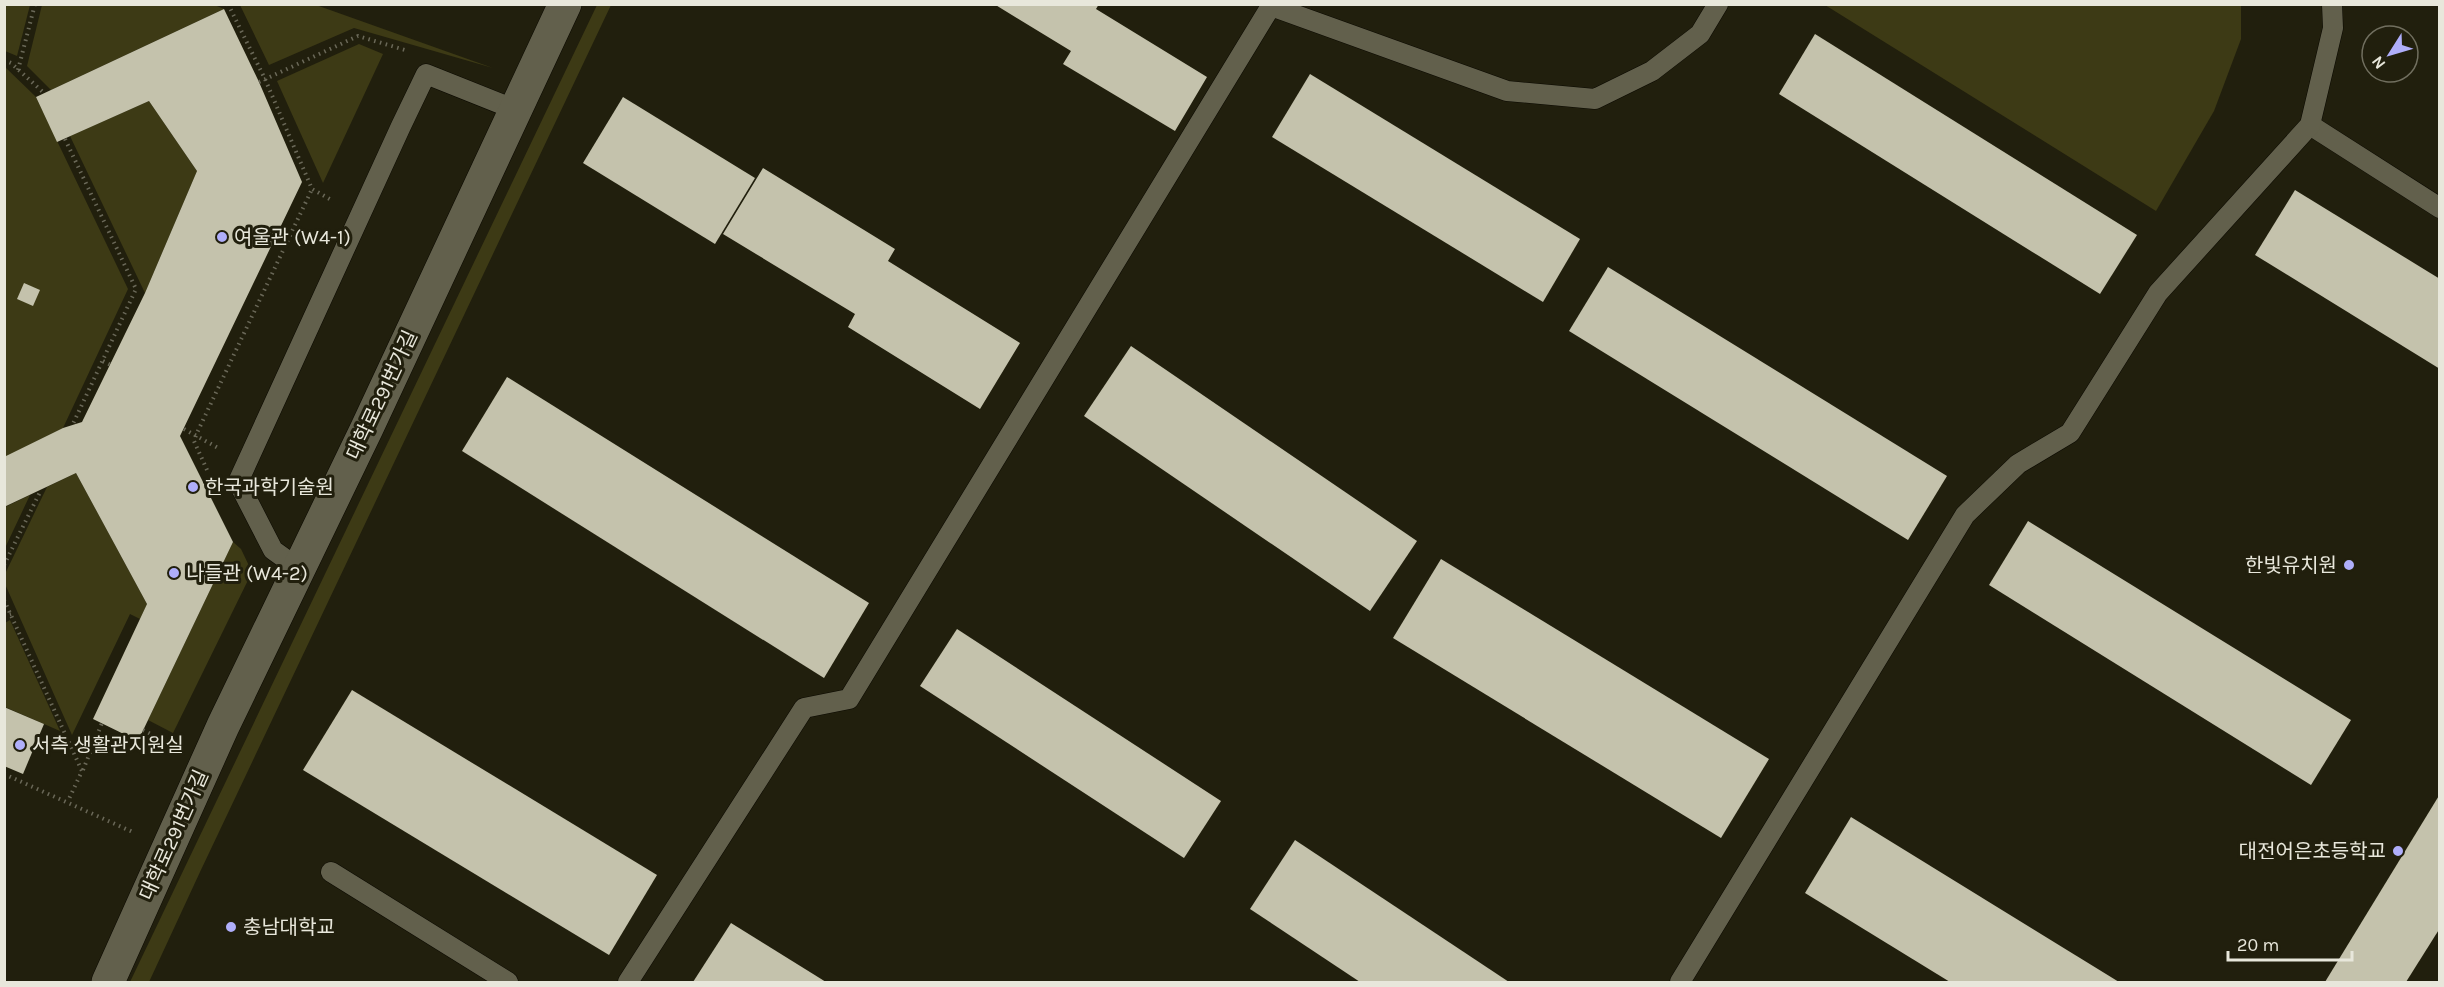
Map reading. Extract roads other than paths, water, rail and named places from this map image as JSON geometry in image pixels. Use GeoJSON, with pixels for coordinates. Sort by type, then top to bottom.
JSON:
{"type":"FeatureCollection","features":[{"type":"Feature","properties":{"kind":"street","name":"대학로291번가길"},"geometry":{"type":"LineString","coordinates":[[108,982],[223,726],[565,4]]}},
{"type":"Feature","properties":{"kind":"lane"},"geometry":{"type":"LineString","coordinates":[[628,982],[804,708],[849,699],[1268,5],[1507,91],[1595,99],[1652,71],[1700,34],[1718,4]]}},
{"type":"Feature","properties":{"kind":"lane"},"geometry":{"type":"LineString","coordinates":[[1680,982],[1965,515],[2018,464],[2070,433],[2158,293],[2310,125],[2333,28],[2332,4]]}},
{"type":"Feature","properties":{"kind":"lane"},"geometry":{"type":"LineString","coordinates":[[298,568],[273,550],[238,482],[426,74],[516,110]]}},
{"type":"Feature","properties":{"kind":"lane"},"geometry":{"type":"LineString","coordinates":[[2310,125],[2439,208]]}},
{"type":"Feature","properties":{"kind":"lane"},"geometry":{"type":"LineString","coordinates":[[330,872],[508,982]]}},
{"type":"Feature","properties":{"kind":"place","name":"여울관 (W4-1)"},"geometry":{"type":"Point","coordinates":[222,237]}},
{"type":"Feature","properties":{"kind":"place","name":"한국과학기술원"},"geometry":{"type":"Point","coordinates":[193,487]}},
{"type":"Feature","properties":{"kind":"place","name":"한빛유치원"},"geometry":{"type":"Point","coordinates":[2349,565]}},
{"type":"Feature","properties":{"kind":"place","name":"나들관 (W4-2)"},"geometry":{"type":"Point","coordinates":[174,573]}},
{"type":"Feature","properties":{"kind":"place","name":"서측 생활관지원실"},"geometry":{"type":"Point","coordinates":[20,745]}},
{"type":"Feature","properties":{"kind":"place","name":"대전어은초등학교"},"geometry":{"type":"Point","coordinates":[2398,851]}},
{"type":"Feature","properties":{"kind":"place","name":"충남대학교"},"geometry":{"type":"Point","coordinates":[231,927]}}]}
